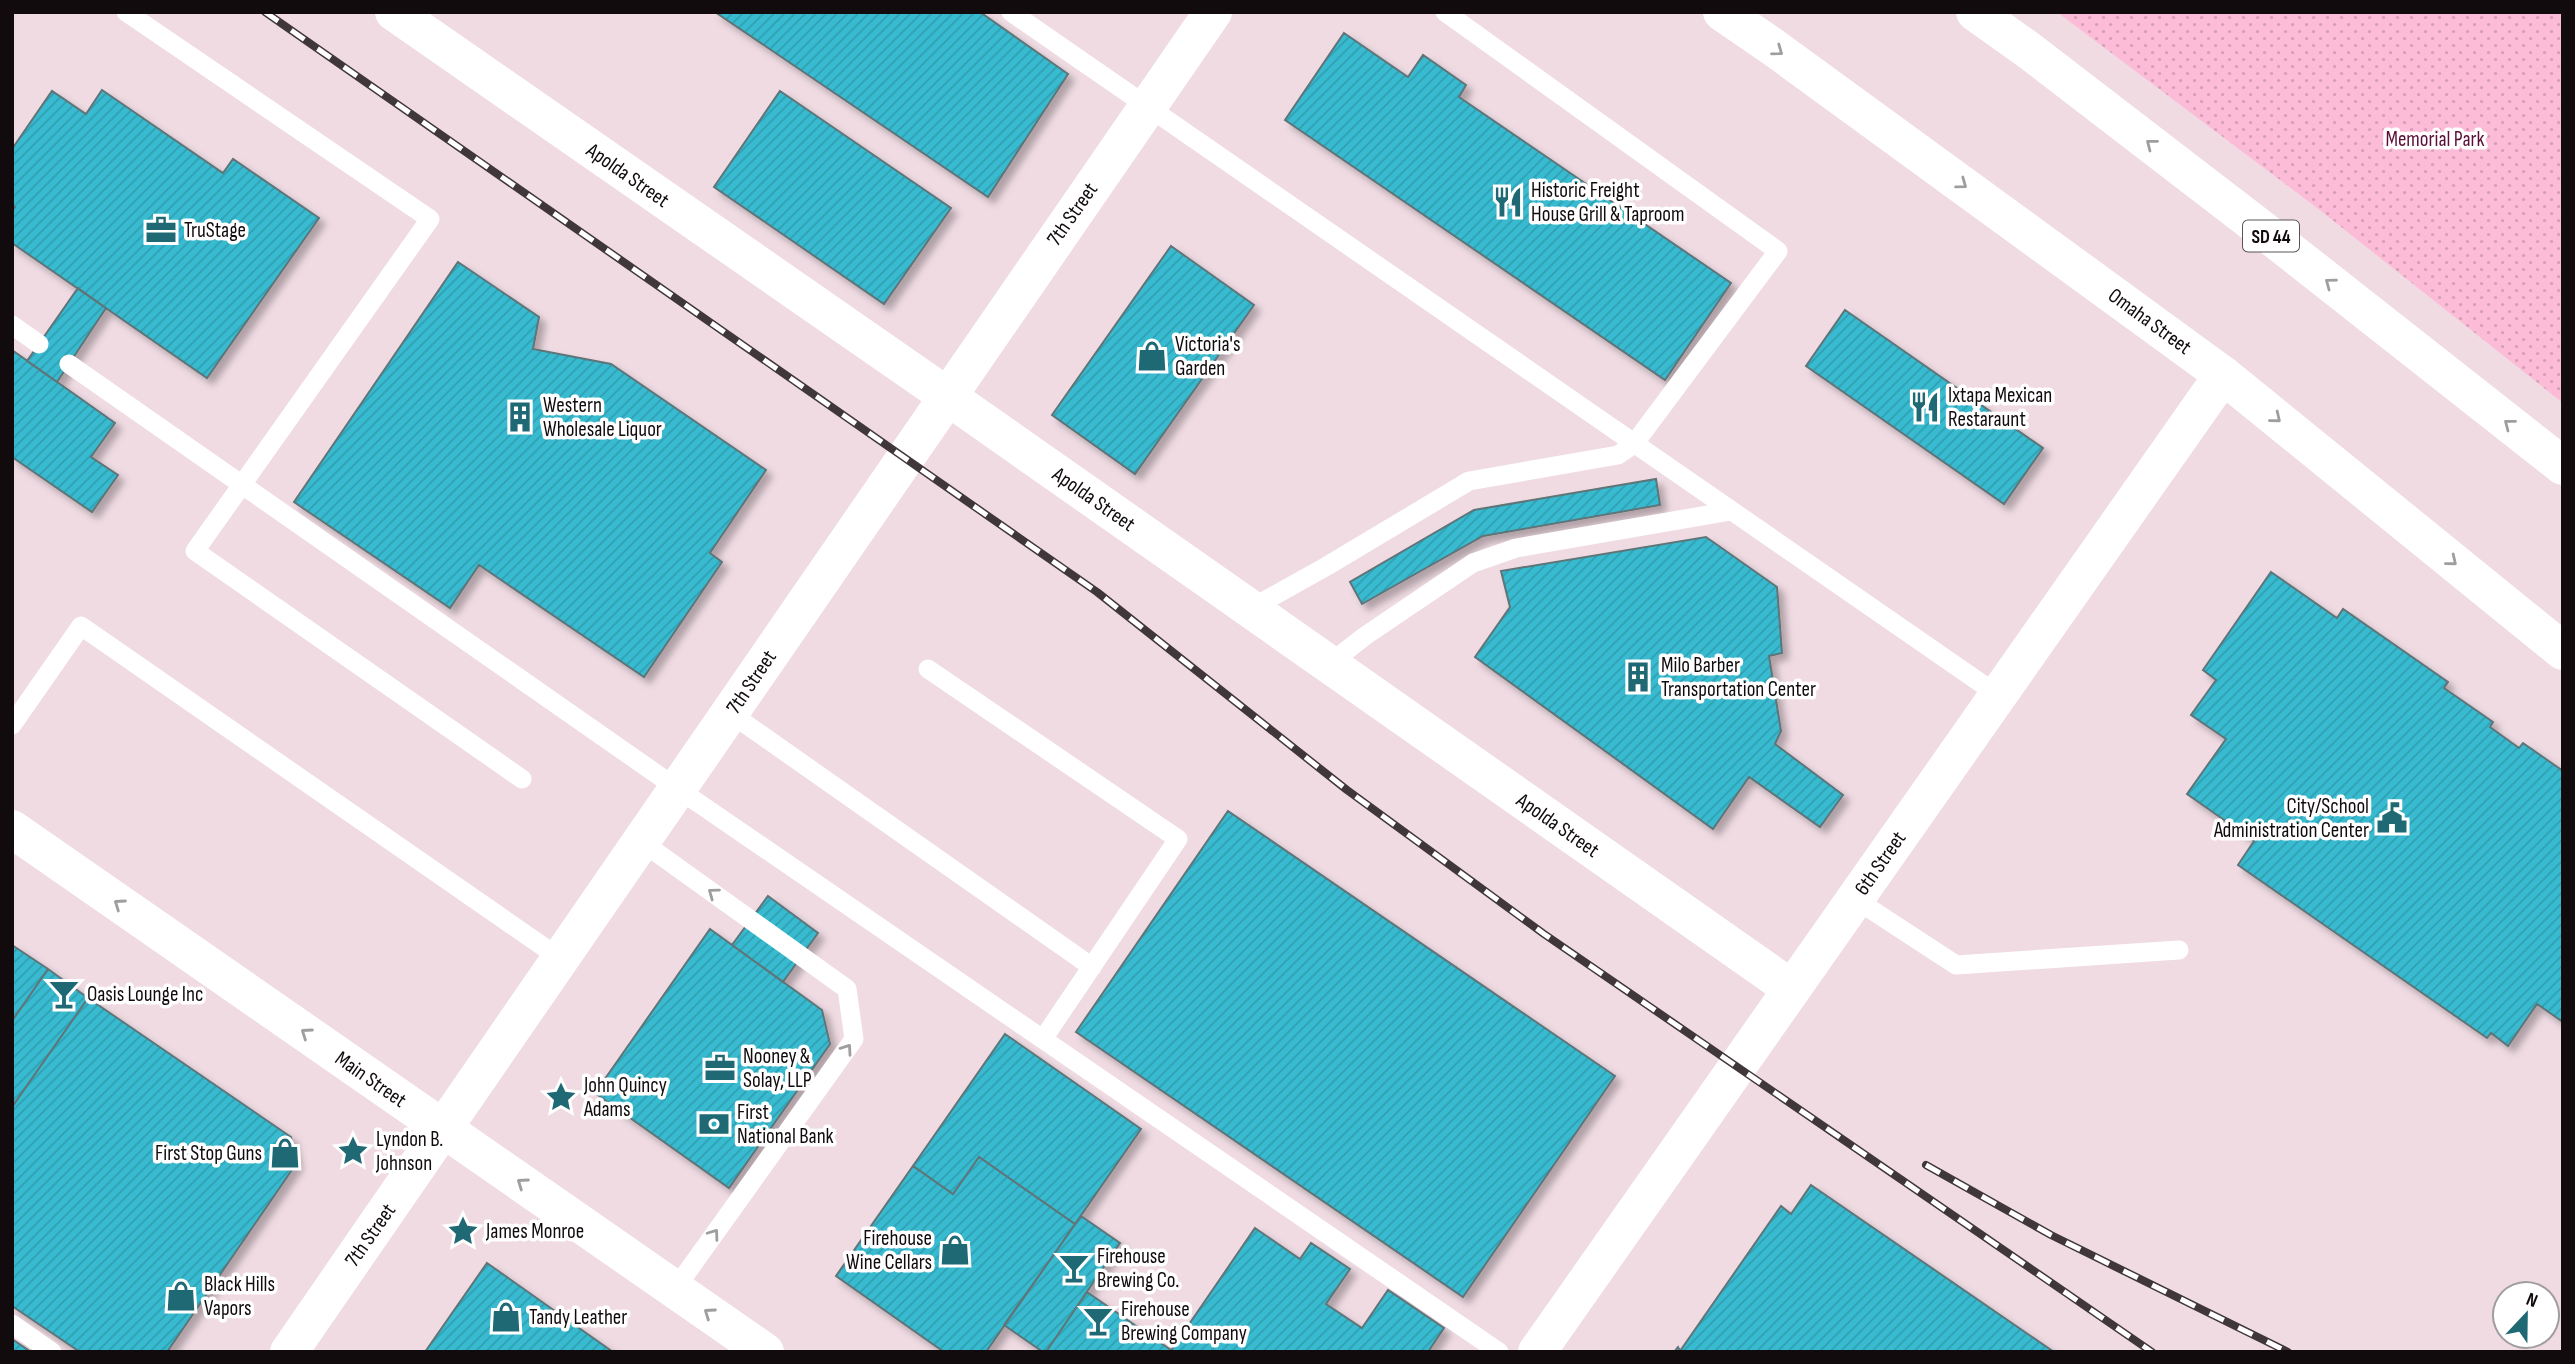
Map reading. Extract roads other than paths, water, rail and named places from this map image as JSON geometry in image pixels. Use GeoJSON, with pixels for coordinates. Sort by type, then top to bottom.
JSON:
{"type":"FeatureCollection","features":[{"type":"Feature","properties":{"kind":"street","name":"Apolda Street"},"geometry":{"type":"LineString","coordinates":[[394,12],[1792,989]]}},
{"type":"Feature","properties":{"kind":"street","name":"7th Street"},"geometry":{"type":"LineString","coordinates":[[289,1352],[1213,12]]}},
{"type":"Feature","properties":{"kind":"street","name":"Omaha Street"},"geometry":{"type":"LineString","coordinates":[[1722,12],[2223,375],[2563,651]]}},
{"type":"Feature","properties":{"kind":"street","name":"SD 44"},"geometry":{"type":"LineString","coordinates":[[1975,12],[2277,241],[2563,466]]}},
{"type":"Feature","properties":{"kind":"street","name":"6th Street"},"geometry":{"type":"LineString","coordinates":[[1537,1352],[2223,375]]}},
{"type":"Feature","properties":{"kind":"street","name":"Main Street"},"geometry":{"type":"LineString","coordinates":[[12,829],[765,1352]]}},
{"type":"Feature","properties":{"kind":"lane"},"geometry":{"type":"LineString","coordinates":[[126,12],[430,219],[195,551],[522,779]]}},
{"type":"Feature","properties":{"kind":"lane"},"geometry":{"type":"LineString","coordinates":[[1250,609],[1469,481],[1618,455],[1634,444],[1778,251],[1445,12]]}},
{"type":"Feature","properties":{"kind":"lane"},"geometry":{"type":"LineString","coordinates":[[1015,13],[1146,107],[1998,695]]}},
{"type":"Feature","properties":{"kind":"lane"},"geometry":{"type":"LineString","coordinates":[[12,325],[39,344]]}},
{"type":"Feature","properties":{"kind":"lane"},"geometry":{"type":"LineString","coordinates":[[69,364],[678,789],[1499,1352]]}},
{"type":"Feature","properties":{"kind":"lane"},"geometry":{"type":"LineString","coordinates":[[1329,664],[1365,635],[1473,563],[1516,548],[1731,511]]}},
{"type":"Feature","properties":{"kind":"lane"},"geometry":{"type":"LineString","coordinates":[[12,725],[81,626],[561,959]]}},
{"type":"Feature","properties":{"kind":"lane"},"geometry":{"type":"LineString","coordinates":[[928,669],[1178,839],[1043,1039]]}},
{"type":"Feature","properties":{"kind":"lane"},"geometry":{"type":"LineString","coordinates":[[730,713],[1092,967]]}},
{"type":"Feature","properties":{"kind":"lane"},"geometry":{"type":"LineString","coordinates":[[642,842],[847,989],[854,1039],[675,1289]]}},
{"type":"Feature","properties":{"kind":"lane"},"geometry":{"type":"LineString","coordinates":[[1855,898],[1956,965],[2179,950]]}},
{"type":"Feature","properties":{"kind":"lane"},"geometry":{"type":"LineString","coordinates":[[12,1324],[52,1352]]}},
{"type":"Feature","properties":{"kind":"railway"},"geometry":{"type":"LineString","coordinates":[[265,12],[1097,592],[1347,790],[1544,934],[2152,1352]]}},
{"type":"Feature","properties":{"kind":"railway"},"geometry":{"type":"LineString","coordinates":[[1926,1165],[2051,1235],[2288,1352]]}},
{"type":"Feature","properties":{"kind":"place","name":"Historic Freight House Grill & Taproom"},"geometry":{"type":"Point","coordinates":[1508,202]}},
{"type":"Feature","properties":{"kind":"place","name":"TruStage"},"geometry":{"type":"Point","coordinates":[161,230]}},
{"type":"Feature","properties":{"kind":"place","name":"Victoria's Garden"},"geometry":{"type":"Point","coordinates":[1152,356]}},
{"type":"Feature","properties":{"kind":"place","name":"Ixtapa Mexican Restaraunt"},"geometry":{"type":"Point","coordinates":[1925,407]}},
{"type":"Feature","properties":{"kind":"place","name":"Western Wholesale Liquor"},"geometry":{"type":"Point","coordinates":[520,417]}},
{"type":"Feature","properties":{"kind":"place","name":"Milo Barber Transportation Center"},"geometry":{"type":"Point","coordinates":[1638,677]}},
{"type":"Feature","properties":{"kind":"place","name":"City/School Administration Center"},"geometry":{"type":"Point","coordinates":[2392,818]}},
{"type":"Feature","properties":{"kind":"place","name":"Oasis Lounge Inc"},"geometry":{"type":"Point","coordinates":[64,994]}},
{"type":"Feature","properties":{"kind":"place","name":"Nooney & Solay, LLP"},"geometry":{"type":"Point","coordinates":[720,1068]}},
{"type":"Feature","properties":{"kind":"place","name":"John Quincy Adams"},"geometry":{"type":"Point","coordinates":[561,1097]}},
{"type":"Feature","properties":{"kind":"place","name":"First National Bank"},"geometry":{"type":"Point","coordinates":[714,1124]}},
{"type":"Feature","properties":{"kind":"place","name":"Lyndon B. Johnson"},"geometry":{"type":"Point","coordinates":[353,1151]}},
{"type":"Feature","properties":{"kind":"place","name":"First Stop Guns"},"geometry":{"type":"Point","coordinates":[285,1153]}},
{"type":"Feature","properties":{"kind":"place","name":"James Monroe"},"geometry":{"type":"Point","coordinates":[463,1231]}},
{"type":"Feature","properties":{"kind":"place","name":"Firehouse Wine Cellars"},"geometry":{"type":"Point","coordinates":[955,1250]}},
{"type":"Feature","properties":{"kind":"place","name":"Firehouse Brewing Co."},"geometry":{"type":"Point","coordinates":[1074,1268]}},
{"type":"Feature","properties":{"kind":"place","name":"Black Hills Vapors"},"geometry":{"type":"Point","coordinates":[181,1296]}},
{"type":"Feature","properties":{"kind":"place","name":"Tandy Leather"},"geometry":{"type":"Point","coordinates":[506,1317]}},
{"type":"Feature","properties":{"kind":"place","name":"Firehouse Brewing Company"},"geometry":{"type":"Point","coordinates":[1098,1321]}},
{"type":"Feature","properties":{"kind":"park label","name":"Memorial Park"},"geometry":{"type":"Point","coordinates":[2435,139]}}]}
